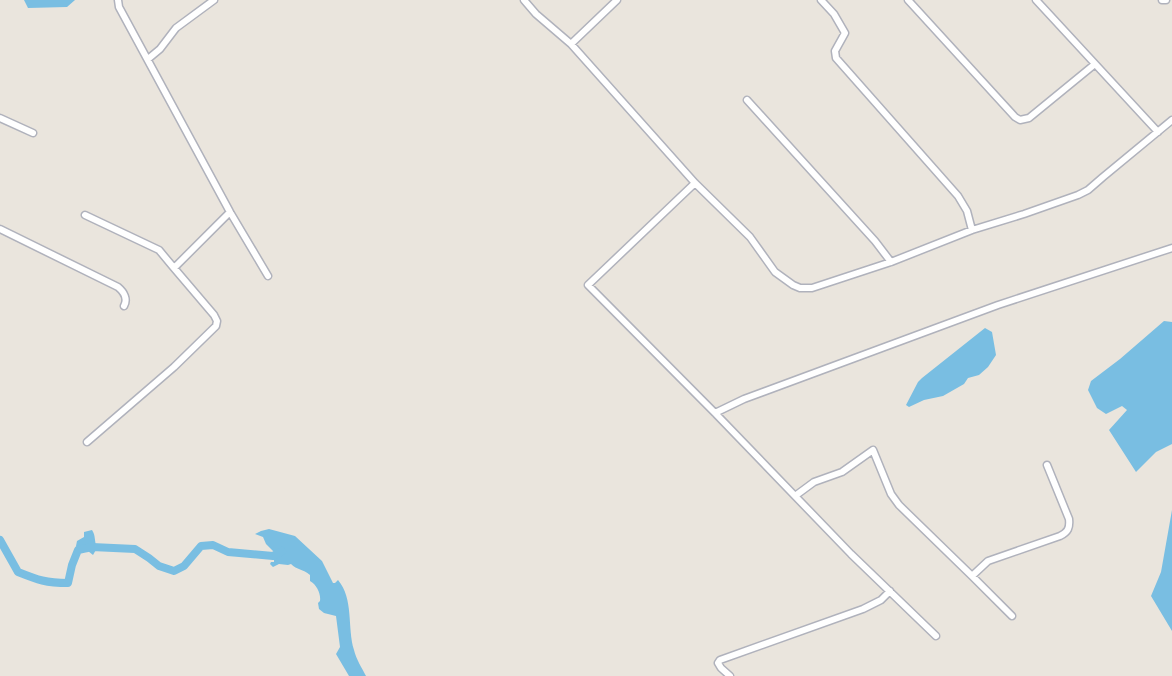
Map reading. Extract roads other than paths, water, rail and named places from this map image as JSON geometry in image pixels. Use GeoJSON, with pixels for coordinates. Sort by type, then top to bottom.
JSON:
{"type":"FeatureCollection","features":[{"type":"Feature","properties":{"kind":"street"},"geometry":{"type":"LineString","coordinates":[[118,0],[119,7],[230,212],[268,276]]}},
{"type":"Feature","properties":{"kind":"street"},"geometry":{"type":"LineString","coordinates":[[148,59],[160,49],[176,28],[214,0]]}},
{"type":"Feature","properties":{"kind":"street"},"geometry":{"type":"LineString","coordinates":[[524,0],[536,14],[572,44],[695,183],[750,237],[775,272],[800,288],[812,288],[891,262],[972,230],[1078,195],[1088,190],[1172,120]]}},
{"type":"Feature","properties":{"kind":"street"},"geometry":{"type":"LineString","coordinates":[[572,44],[617,0]]}},
{"type":"Feature","properties":{"kind":"street"},"geometry":{"type":"LineString","coordinates":[[821,0],[834,14],[845,33],[835,51],[836,58],[958,196],[967,211],[972,230]]}},
{"type":"Feature","properties":{"kind":"street"},"geometry":{"type":"LineString","coordinates":[[909,0],[1020,120],[1029,118],[1095,64]]}},
{"type":"Feature","properties":{"kind":"street"},"geometry":{"type":"LineString","coordinates":[[1035,0],[1158,132]]}},
{"type":"Feature","properties":{"kind":"street"},"geometry":{"type":"LineString","coordinates":[[747,100],[875,241],[891,262]]}},
{"type":"Feature","properties":{"kind":"street"},"geometry":{"type":"LineString","coordinates":[[0,118],[33,133]]}},
{"type":"Feature","properties":{"kind":"street"},"geometry":{"type":"LineString","coordinates":[[695,183],[588,285],[851,554],[936,636]]}},
{"type":"Feature","properties":{"kind":"street"},"geometry":{"type":"LineString","coordinates":[[174,268],[230,212]]}},
{"type":"Feature","properties":{"kind":"street"},"geometry":{"type":"LineString","coordinates":[[85,215],[159,250],[217,321],[216,326],[174,367],[87,442]]}},
{"type":"Feature","properties":{"kind":"street"},"geometry":{"type":"LineString","coordinates":[[0,229],[118,287],[125,295],[124,306]]}},
{"type":"Feature","properties":{"kind":"street"},"geometry":{"type":"LineString","coordinates":[[715,413],[744,399],[998,305],[1172,248]]}},
{"type":"Feature","properties":{"kind":"street"},"geometry":{"type":"LineString","coordinates":[[795,496],[814,482],[842,472],[873,450],[894,500],[1012,616]]}},
{"type":"Feature","properties":{"kind":"street"},"geometry":{"type":"LineString","coordinates":[[972,576],[988,561],[1060,536],[1068,531],[1070,519],[1047,465]]}},
{"type":"Feature","properties":{"kind":"street"},"geometry":{"type":"LineString","coordinates":[[730,676],[721,668],[718,663],[720,660],[863,609],[881,600],[890,591]]}},
{"type":"Feature","properties":{"kind":"water"},"geometry":{"type":"Polygon","coordinates":[[[24,0],[75,0],[67,7],[28,8],[24,0]]]}},
{"type":"Feature","properties":{"kind":"water"},"geometry":{"type":"Polygon","coordinates":[[[1164,321],[1172,322],[1172,444],[1156,452],[1136,472],[1109,430],[1127,410],[1122,406],[1106,414],[1097,408],[1088,390],[1091,381],[1164,321]]]}},
{"type":"Feature","properties":{"kind":"water"},"geometry":{"type":"Polygon","coordinates":[[[985,328],[992,332],[996,355],[988,367],[979,375],[968,378],[964,384],[943,396],[924,400],[909,407],[906,405],[922,378],[985,328]]]}},
{"type":"Feature","properties":{"kind":"water"},"geometry":{"type":"Polygon","coordinates":[[[1172,510],[1172,631],[1151,596],[1161,572],[1172,510]]]}},
{"type":"Feature","properties":{"kind":"water"},"geometry":{"type":"Polygon","coordinates":[[[269,529],[295,536],[322,561],[333,583],[338,580],[348,604],[354,650],[366,676],[349,676],[336,654],[340,647],[336,616],[319,609],[319,593],[310,581],[310,575],[291,564],[279,564],[273,567],[270,564],[274,562],[272,558],[274,552],[263,537],[255,534],[269,529]]]}},
{"type":"Feature","properties":{"kind":"water"},"geometry":{"type":"Polygon","coordinates":[[[92,530],[97,548],[93,555],[88,551],[78,553],[77,541],[84,537],[84,532],[92,530]]]}},
{"type":"Feature","properties":{"kind":"waterway"},"geometry":{"type":"LineString","coordinates":[[0,540],[18,572],[60,583],[68,583],[78,550],[92,547],[135,549],[159,566],[174,571],[184,566],[201,546],[213,545],[228,552],[273,556],[282,551]]}}]}
